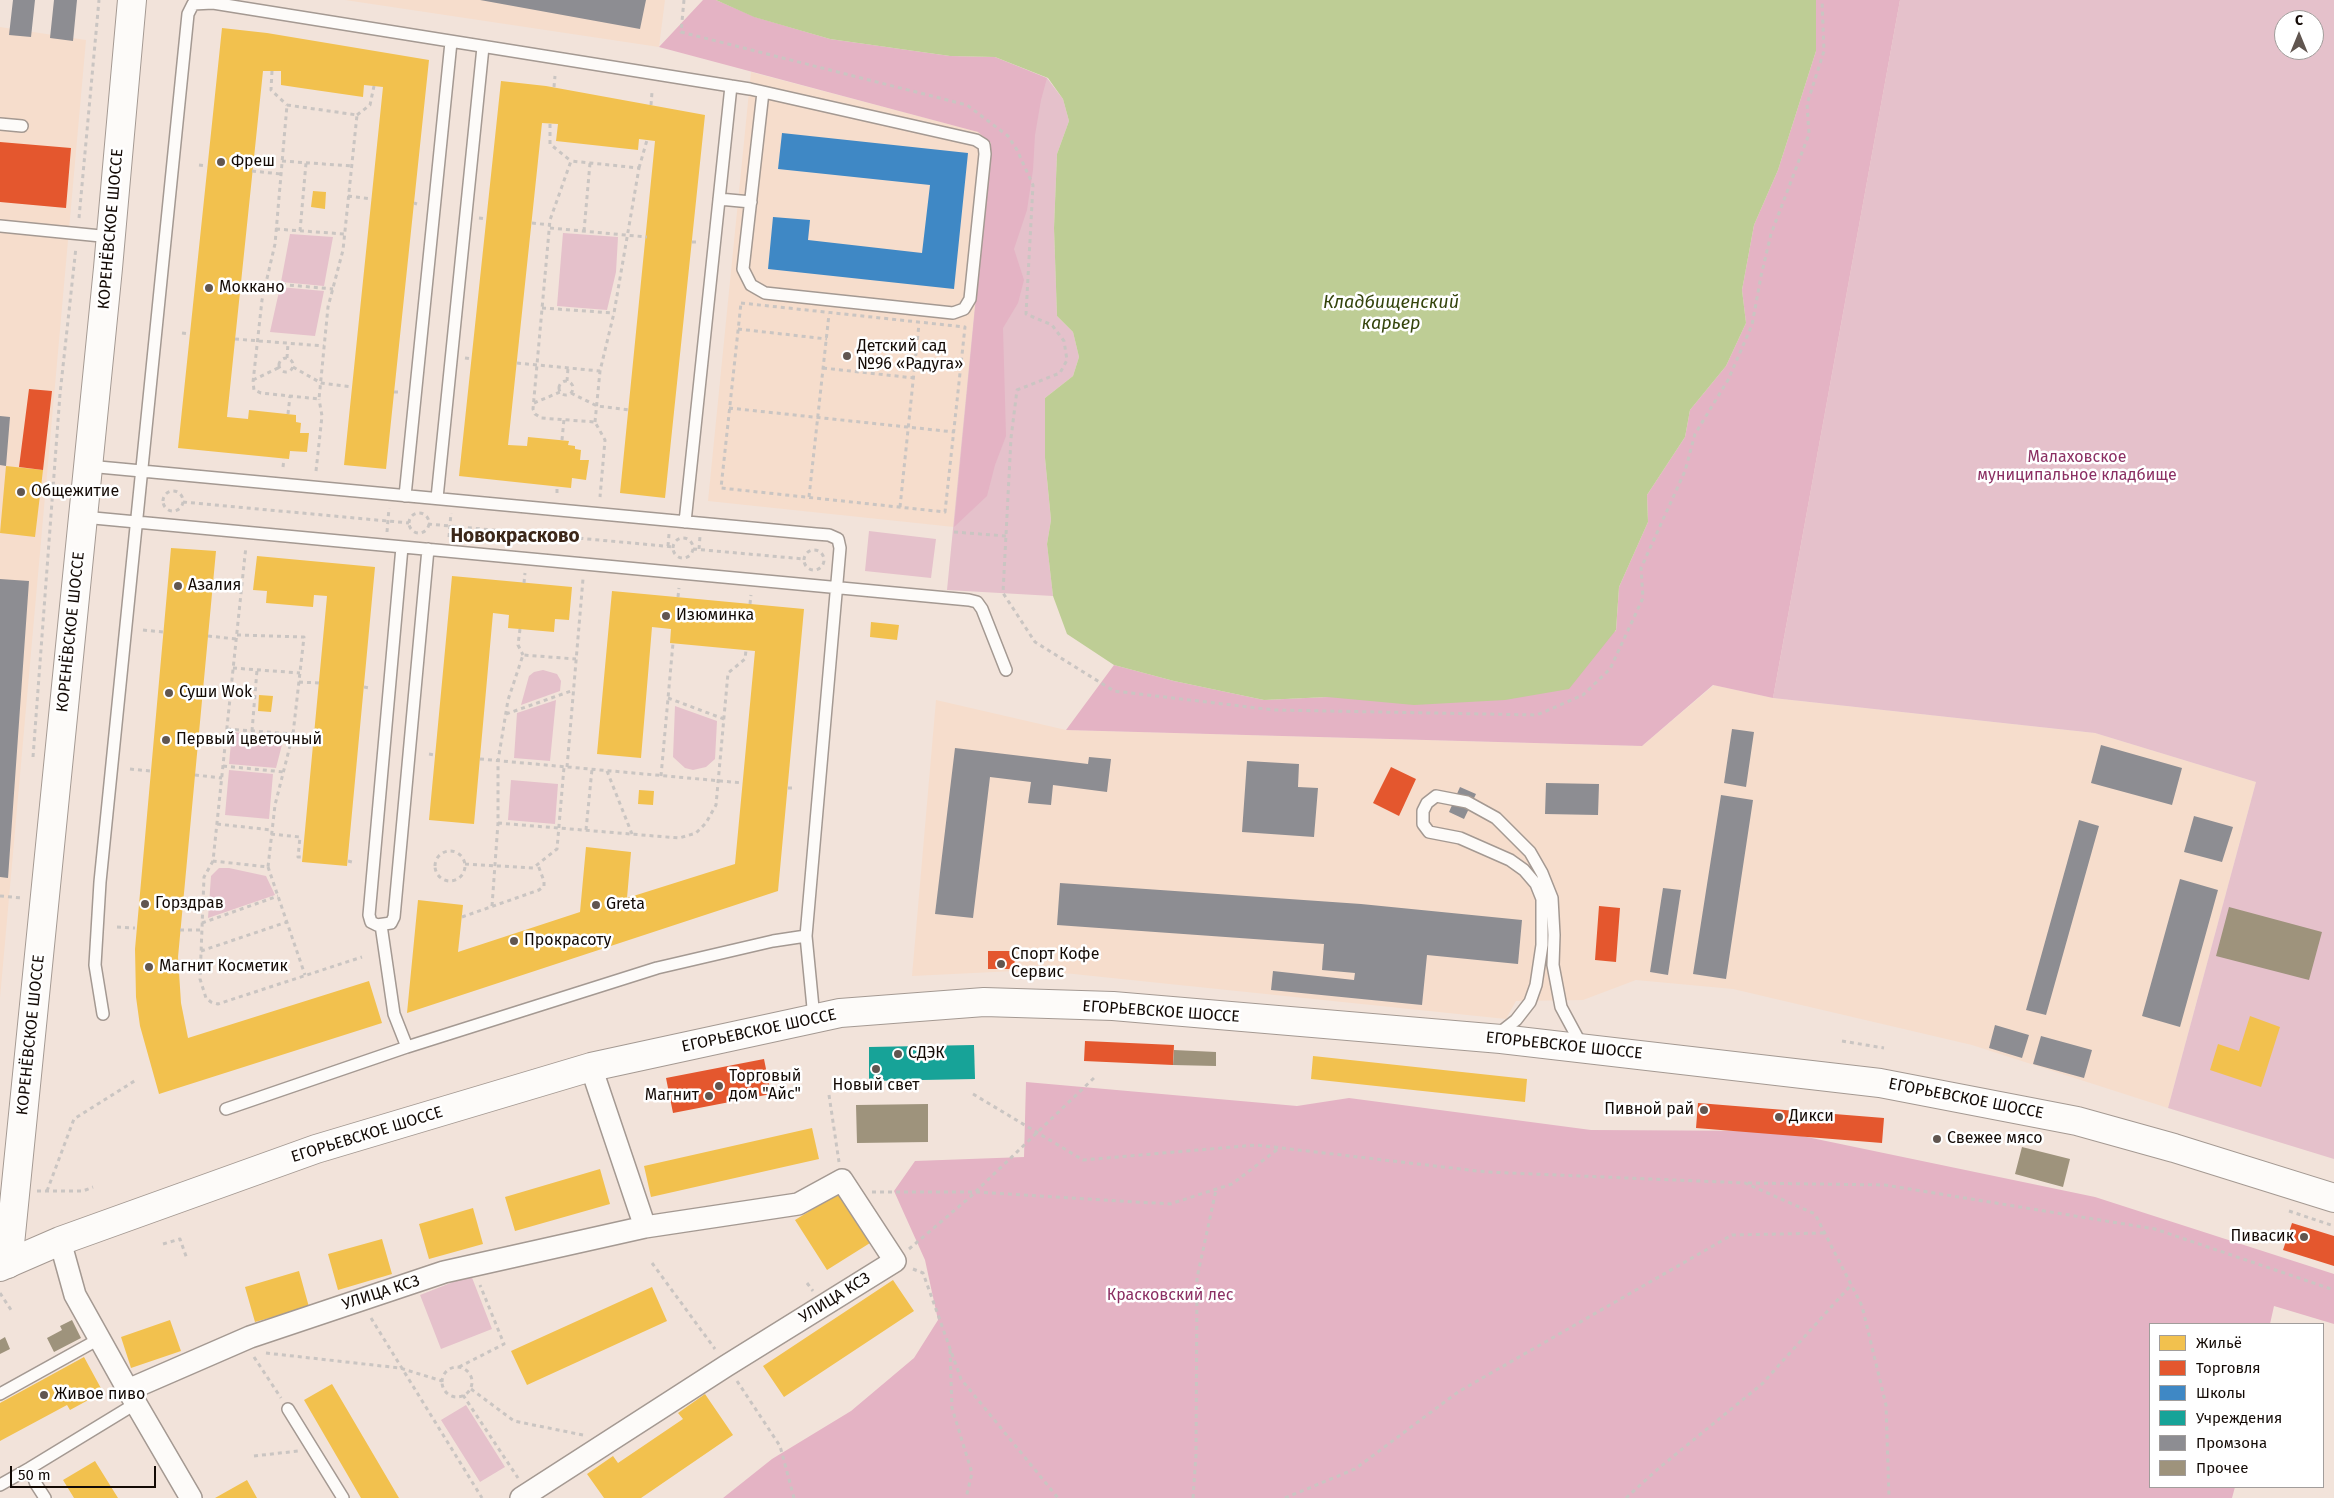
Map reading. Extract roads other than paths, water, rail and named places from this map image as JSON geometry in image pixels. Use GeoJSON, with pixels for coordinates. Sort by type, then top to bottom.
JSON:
{"type":"FeatureCollection","features":[{"type":"Feature","properties":{"kind":"main road","name":"КОРЕНЁВСКОЕ ШОССЕ"},"geometry":{"type":"LineString","coordinates":[[4,1265],[88,466],[132,0]]}},
{"type":"Feature","properties":{"kind":"main road","name":"ЕГОРЬЕВСКОЕ ШОССЕ"},"geometry":{"type":"LineString","coordinates":[[4,1265],[60,1242],[316,1149],[591,1067],[840,1013],[984,1002],[1112,1006],[1491,1039],[1887,1084],[2077,1121],[2174,1148],[2334,1198]]}},
{"type":"Feature","properties":{"kind":"street"},"geometry":{"type":"LineString","coordinates":[[591,1067],[645,1227]]}},
{"type":"Feature","properties":{"kind":"street","name":"УЛИЦА КСЗ"},"geometry":{"type":"LineString","coordinates":[[132,1397],[250,1337],[444,1272],[645,1227],[798,1204],[846,1186],[894,1261],[609,1440],[524,1496]]}},
{"type":"Feature","properties":{"kind":"street"},"geometry":{"type":"LineString","coordinates":[[60,1242],[75,1295],[191,1498]]}},
{"type":"Feature","properties":{"kind":"lane"},"geometry":{"type":"LineString","coordinates":[[103,1014],[95,965],[100,882],[188,14],[193,4],[213,3],[731,86],[763,92],[976,140],[984,145],[985,154],[970,299],[964,309],[953,313],[765,293],[751,285],[743,269],[763,92]]}},
{"type":"Feature","properties":{"kind":"lane"},"geometry":{"type":"LineString","coordinates":[[405,496],[451,42]]}},
{"type":"Feature","properties":{"kind":"lane"},"geometry":{"type":"LineString","coordinates":[[436,498],[483,46]]}},
{"type":"Feature","properties":{"kind":"lane"},"geometry":{"type":"LineString","coordinates":[[685,522],[731,86]]}},
{"type":"Feature","properties":{"kind":"lane"},"geometry":{"type":"LineString","coordinates":[[0,124],[22,126]]}},
{"type":"Feature","properties":{"kind":"lane"},"geometry":{"type":"LineString","coordinates":[[719,199],[751,202]]}},
{"type":"Feature","properties":{"kind":"lane"},"geometry":{"type":"LineString","coordinates":[[0,226],[111,237]]}},
{"type":"Feature","properties":{"kind":"lane"},"geometry":{"type":"LineString","coordinates":[[88,466],[828,535],[838,539],[840,548],[806,936],[814,1018]]}},
{"type":"Feature","properties":{"kind":"lane"},"geometry":{"type":"LineString","coordinates":[[82,517],[976,602],[982,609],[1006,670]]}},
{"type":"Feature","properties":{"kind":"lane"},"geometry":{"type":"LineString","coordinates":[[402,547],[369,915],[371,922],[381,925],[391,923],[394,917],[428,549]]}},
{"type":"Feature","properties":{"kind":"lane"},"geometry":{"type":"LineString","coordinates":[[1491,1039],[1516,1020],[1530,1002],[1536,985],[1542,945],[1542,899],[1536,884],[1524,870],[1510,860],[1460,838],[1429,832],[1423,824],[1423,811],[1427,802],[1436,796],[1466,802],[1496,818],[1530,852],[1542,873],[1552,898],[1553,965],[1561,1007],[1583,1048]]}},
{"type":"Feature","properties":{"kind":"lane"},"geometry":{"type":"LineString","coordinates":[[381,925],[394,1014],[406,1047]]}},
{"type":"Feature","properties":{"kind":"lane"},"geometry":{"type":"LineString","coordinates":[[226,1109],[406,1047],[657,968],[773,941],[806,936]]}},
{"type":"Feature","properties":{"kind":"lane"},"geometry":{"type":"LineString","coordinates":[[0,1394],[99,1339]]}},
{"type":"Feature","properties":{"kind":"lane"},"geometry":{"type":"LineString","coordinates":[[0,1485],[30,1468],[132,1397]]}},
{"type":"Feature","properties":{"kind":"lane"},"geometry":{"type":"LineString","coordinates":[[288,1409],[343,1498]]}},
{"type":"Feature","properties":{"kind":"lane"},"geometry":{"type":"LineString","coordinates":[[30,1468],[36,1484],[45,1498]]}},
{"type":"Feature","properties":{"kind":"water","name":"Кладбищенский карьер"},"geometry":{"type":"Polygon","coordinates":[[[716,0],[1816,0],[1816,51],[1778,170],[1754,225],[1742,290],[1746,323],[1726,366],[1690,410],[1685,437],[1647,495],[1648,522],[1619,587],[1616,630],[1569,689],[1505,700],[1414,705],[1327,697],[1264,700],[1174,681],[1114,665],[1067,634],[1053,596],[1047,544],[1051,520],[1045,458],[1045,398],[1073,376],[1079,357],[1073,332],[1057,316],[1054,228],[1057,154],[1069,121],[1063,99],[1048,78],[995,57],[950,56],[830,39],[754,17],[716,0]]]}},
{"type":"Feature","properties":{"kind":"place","name":"Фреш"},"geometry":{"type":"Point","coordinates":[221,162]}},
{"type":"Feature","properties":{"kind":"place","name":"Моккано"},"geometry":{"type":"Point","coordinates":[209,288]}},
{"type":"Feature","properties":{"kind":"place","name":"Детский сад №96 «Радуга»"},"geometry":{"type":"Point","coordinates":[847,356]}},
{"type":"Feature","properties":{"kind":"place","name":"Общежитие"},"geometry":{"type":"Point","coordinates":[21,492]}},
{"type":"Feature","properties":{"kind":"place","name":"Азалия"},"geometry":{"type":"Point","coordinates":[178,586]}},
{"type":"Feature","properties":{"kind":"place","name":"Изюминка"},"geometry":{"type":"Point","coordinates":[666,616]}},
{"type":"Feature","properties":{"kind":"place","name":"Суши Wok"},"geometry":{"type":"Point","coordinates":[169,693]}},
{"type":"Feature","properties":{"kind":"place","name":"Первый цветочный"},"geometry":{"type":"Point","coordinates":[166,740]}},
{"type":"Feature","properties":{"kind":"place","name":"Горздрав"},"geometry":{"type":"Point","coordinates":[145,904]}},
{"type":"Feature","properties":{"kind":"place","name":"Greta"},"geometry":{"type":"Point","coordinates":[596,905]}},
{"type":"Feature","properties":{"kind":"place","name":"Прокрасоту"},"geometry":{"type":"Point","coordinates":[514,941]}},
{"type":"Feature","properties":{"kind":"place","name":"Спорт Кофе Сервис"},"geometry":{"type":"Point","coordinates":[1001,964]}},
{"type":"Feature","properties":{"kind":"place","name":"Магнит Косметик"},"geometry":{"type":"Point","coordinates":[149,967]}},
{"type":"Feature","properties":{"kind":"place","name":"СДЭК"},"geometry":{"type":"Point","coordinates":[898,1054]}},
{"type":"Feature","properties":{"kind":"place","name":"Новый свет"},"geometry":{"type":"Point","coordinates":[876,1069]}},
{"type":"Feature","properties":{"kind":"place","name":"Торговый дом \"Айс\""},"geometry":{"type":"Point","coordinates":[719,1086]}},
{"type":"Feature","properties":{"kind":"place","name":"Магнит"},"geometry":{"type":"Point","coordinates":[709,1096]}},
{"type":"Feature","properties":{"kind":"place","name":"Пивной рай"},"geometry":{"type":"Point","coordinates":[1704,1110]}},
{"type":"Feature","properties":{"kind":"place","name":"Дикси"},"geometry":{"type":"Point","coordinates":[1779,1117]}},
{"type":"Feature","properties":{"kind":"place","name":"Свежее мясо"},"geometry":{"type":"Point","coordinates":[1937,1139]}},
{"type":"Feature","properties":{"kind":"place","name":"Пивасик"},"geometry":{"type":"Point","coordinates":[2304,1237]}},
{"type":"Feature","properties":{"kind":"place","name":"Живое пиво"},"geometry":{"type":"Point","coordinates":[44,1395]}},
{"type":"Feature","properties":{"kind":"district","name":"Новокрасково"},"geometry":{"type":"Point","coordinates":[515,537]}},
{"type":"Feature","properties":{"kind":"park label","name":"Малаховское муниципальное кладбище"},"geometry":{"type":"Point","coordinates":[2077,467]}},
{"type":"Feature","properties":{"kind":"park label","name":"Красковский лес"},"geometry":{"type":"Point","coordinates":[1170,1296]}}]}
